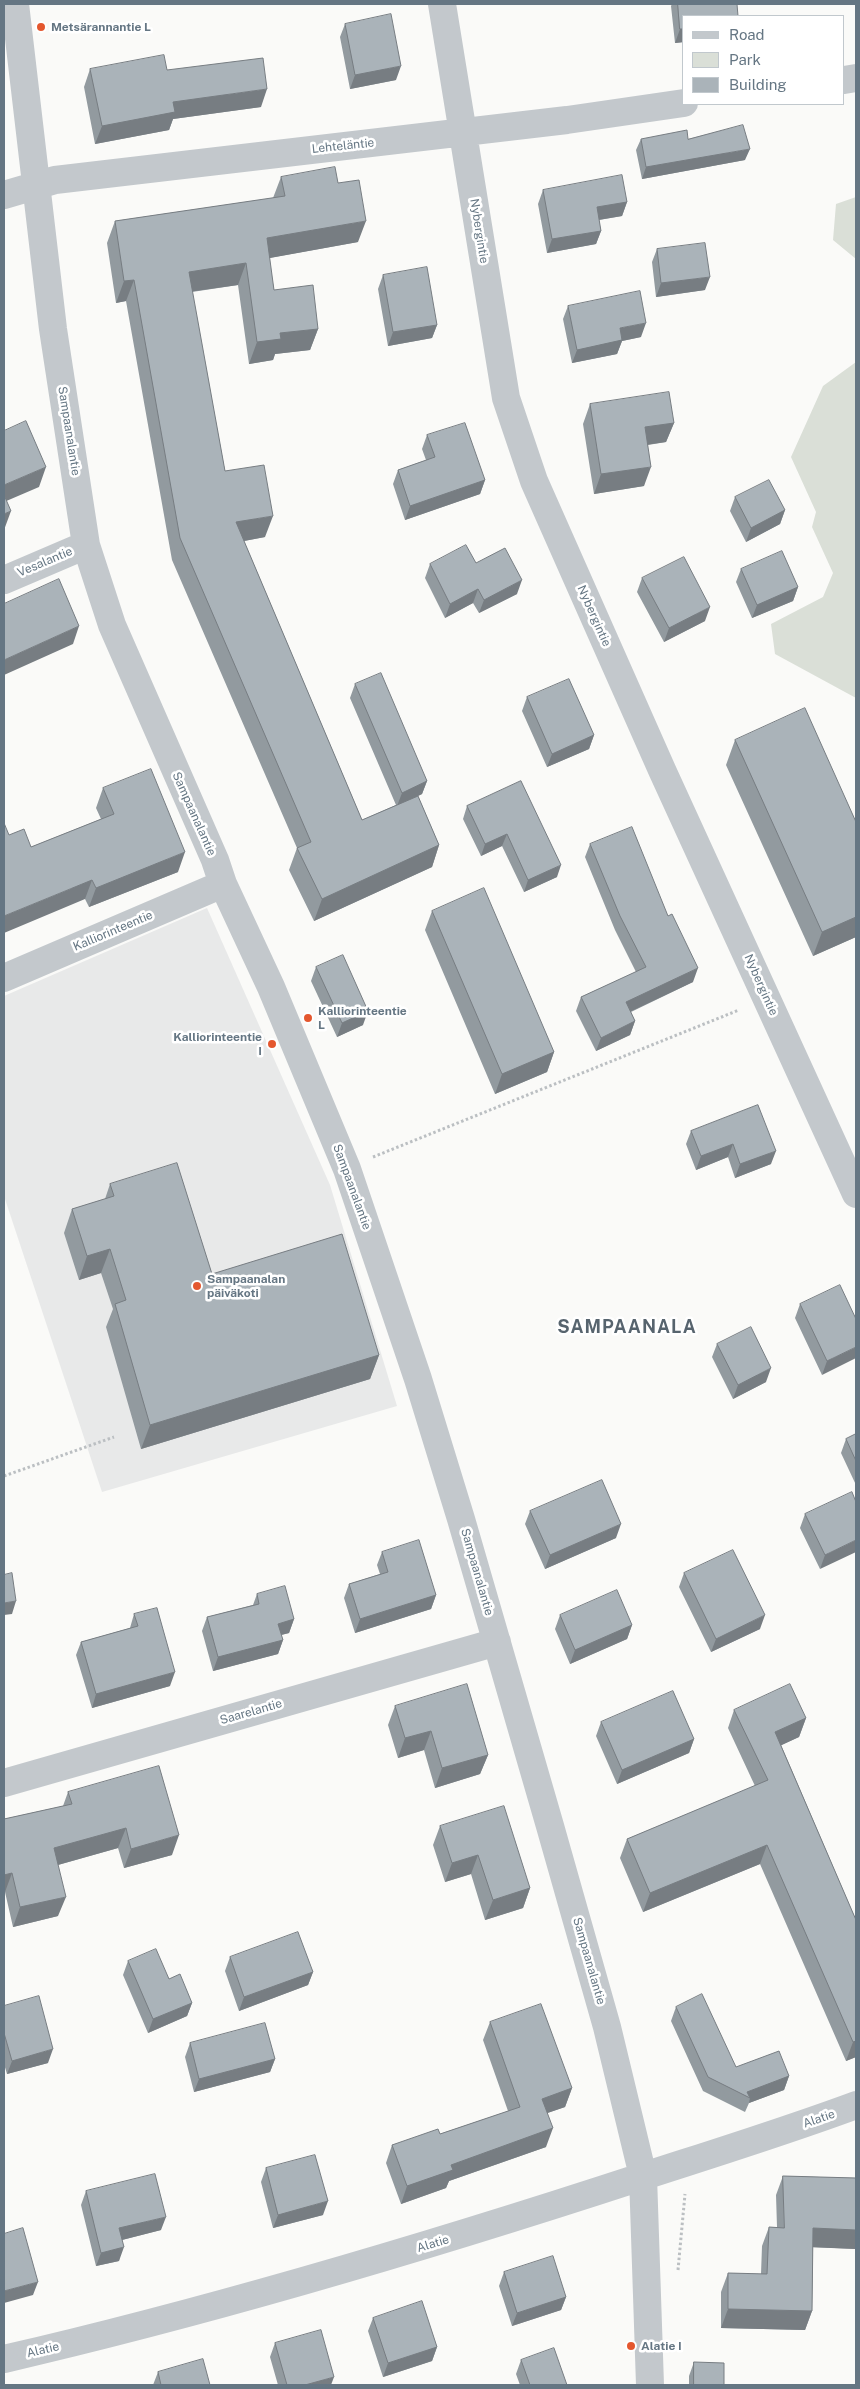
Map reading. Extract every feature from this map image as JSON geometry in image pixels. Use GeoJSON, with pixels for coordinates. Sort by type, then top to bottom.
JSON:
{"type":"FeatureCollection","features":[{"type":"Feature","properties":{"kind":"street","name":"Sampaanalantie"},"geometry":{"type":"LineString","coordinates":[[16,4],[35,162],[35,185],[53,329],[86,545],[112,625],[215,860],[223,884],[279,1005],[347,1169],[418,1378],[497,1642],[607,2027],[644,2176],[650,2385]]}},
{"type":"Feature","properties":{"kind":"street","name":"Nybergintie"},"geometry":{"type":"LineString","coordinates":[[442,4],[506,398],[534,480],[856,1194]]}},
{"type":"Feature","properties":{"kind":"street","name":"Lehteläntie"},"geometry":{"type":"LineString","coordinates":[[4,195],[55,180],[464,132],[682,102]]}},
{"type":"Feature","properties":{"kind":"street","name":"Vesalantie"},"geometry":{"type":"LineString","coordinates":[[4,580],[86,545]]}},
{"type":"Feature","properties":{"kind":"street","name":"Kalliorinteentie"},"geometry":{"type":"LineString","coordinates":[[4,978],[223,884]]}},
{"type":"Feature","properties":{"kind":"street","name":"Saarelantie"},"geometry":{"type":"LineString","coordinates":[[4,1783],[497,1642]]}},
{"type":"Feature","properties":{"kind":"street","name":"Alatie"},"geometry":{"type":"LineString","coordinates":[[4,2359],[62,2346],[345,2270],[485,2228],[856,2105]]}},
{"type":"Feature","properties":{"kind":"path"},"geometry":{"type":"LineString","coordinates":[[347,1169],[566,1078],[767,998]]}},
{"type":"Feature","properties":{"kind":"path"},"geometry":{"type":"LineString","coordinates":[[4,1476],[114,1437]]}},
{"type":"Feature","properties":{"kind":"path"},"geometry":{"type":"LineString","coordinates":[[677,2280],[681,2221],[689,2161]]}},
{"type":"Feature","properties":{"kind":"shaded area","name":"Sampaanalan päiväkoti"},"geometry":{"type":"Polygon","coordinates":[[[207,908],[330,1185],[397,1406],[102,1492],[4,1196],[4,996],[207,908]]]}},
{"type":"Feature","properties":{"kind":"green space"},"geometry":{"type":"Polygon","coordinates":[[[856,197],[856,259],[833,240],[836,204],[856,197]]]}},
{"type":"Feature","properties":{"kind":"green space"},"geometry":{"type":"Polygon","coordinates":[[[856,362],[856,698],[775,654],[771,624],[823,597],[833,573],[812,527],[816,512],[791,457],[823,386],[856,362]]]}},
{"type":"Feature","properties":{"kind":"building"},"geometry":{"type":"Polygon","coordinates":[[[678,4],[737,4],[738,15],[682,15],[682,29],[680,29],[678,4]]]}},
{"type":"Feature","properties":{"kind":"building"},"geometry":{"type":"Polygon","coordinates":[[[391,14],[401,66],[355,75],[345,24],[391,14]]]}},
{"type":"Feature","properties":{"kind":"building"},"geometry":{"type":"Polygon","coordinates":[[[164,55],[167,70],[263,58],[267,89],[173,102],[175,112],[102,126],[90,69],[164,55]]]}},
{"type":"Feature","properties":{"kind":"building"},"geometry":{"type":"Polygon","coordinates":[[[743,125],[750,149],[646,167],[641,139],[687,130],[688,139],[743,125]]]}},
{"type":"Feature","properties":{"kind":"building"},"geometry":{"type":"Polygon","coordinates":[[[335,167],[338,183],[359,180],[366,221],[267,238],[274,290],[313,285],[318,329],[280,333],[281,339],[257,342],[246,263],[189,272],[225,471],[264,465],[273,516],[236,522],[362,820],[418,796],[439,845],[322,899],[297,848],[311,842],[180,538],[134,280],[124,281],[115,221],[285,196],[281,177],[335,167]]]}},
{"type":"Feature","properties":{"kind":"building"},"geometry":{"type":"Polygon","coordinates":[[[622,175],[627,202],[597,207],[601,231],[552,239],[543,190],[622,175]]]}},
{"type":"Feature","properties":{"kind":"building"},"geometry":{"type":"Polygon","coordinates":[[[705,243],[710,277],[661,283],[657,249],[705,243]]]}},
{"type":"Feature","properties":{"kind":"building"},"geometry":{"type":"Polygon","coordinates":[[[427,267],[437,325],[393,332],[383,275],[427,267]]]}},
{"type":"Feature","properties":{"kind":"building"},"geometry":{"type":"Polygon","coordinates":[[[640,291],[646,323],[620,328],[622,340],[577,350],[568,306],[640,291]]]}},
{"type":"Feature","properties":{"kind":"building"},"geometry":{"type":"Polygon","coordinates":[[[669,392],[674,423],[645,427],[651,467],[601,474],[590,404],[669,392]]]}},
{"type":"Feature","properties":{"kind":"building"},"geometry":{"type":"Polygon","coordinates":[[[26,421],[46,467],[4,485],[4,431],[26,421]]]}},
{"type":"Feature","properties":{"kind":"building"},"geometry":{"type":"Polygon","coordinates":[[[465,423],[485,480],[410,506],[398,470],[435,457],[427,435],[465,423]]]}},
{"type":"Feature","properties":{"kind":"building"},"geometry":{"type":"Polygon","coordinates":[[[769,480],[785,510],[751,528],[735,497],[769,480]]]}},
{"type":"Feature","properties":{"kind":"building"},"geometry":{"type":"Polygon","coordinates":[[[4,495],[11,511],[4,514],[4,495]]]}},
{"type":"Feature","properties":{"kind":"building"},"geometry":{"type":"Polygon","coordinates":[[[466,545],[476,563],[505,548],[522,580],[484,600],[478,589],[450,604],[430,564],[466,545]]]}},
{"type":"Feature","properties":{"kind":"building"},"geometry":{"type":"Polygon","coordinates":[[[782,551],[798,587],[757,605],[741,569],[782,551]]]}},
{"type":"Feature","properties":{"kind":"building"},"geometry":{"type":"Polygon","coordinates":[[[684,557],[710,607],[669,628],[642,578],[684,557]]]}},
{"type":"Feature","properties":{"kind":"building"},"geometry":{"type":"Polygon","coordinates":[[[59,579],[79,626],[4,660],[4,604],[59,579]]]}},
{"type":"Feature","properties":{"kind":"building"},"geometry":{"type":"Polygon","coordinates":[[[381,673],[427,781],[402,793],[355,684],[381,673]]]}},
{"type":"Feature","properties":{"kind":"building"},"geometry":{"type":"Polygon","coordinates":[[[569,679],[594,735],[552,754],[527,697],[569,679]]]}},
{"type":"Feature","properties":{"kind":"building"},"geometry":{"type":"Polygon","coordinates":[[[805,708],[856,822],[856,917],[822,932],[735,740],[805,708]]]}},
{"type":"Feature","properties":{"kind":"building"},"geometry":{"type":"Polygon","coordinates":[[[151,769],[185,852],[96,888],[92,880],[4,916],[4,823],[9,835],[24,829],[31,847],[114,814],[103,788],[151,769]]]}},
{"type":"Feature","properties":{"kind":"building"},"geometry":{"type":"Polygon","coordinates":[[[521,781],[561,865],[528,880],[507,834],[485,844],[467,806],[521,781]]]}},
{"type":"Feature","properties":{"kind":"building"},"geometry":{"type":"Polygon","coordinates":[[[632,827],[668,916],[672,914],[698,968],[626,1002],[635,1021],[601,1038],[581,997],[646,967],[620,916],[590,844],[632,827]]]}},
{"type":"Feature","properties":{"kind":"building"},"geometry":{"type":"Polygon","coordinates":[[[484,888],[554,1052],[502,1074],[432,911],[484,888]]]}},
{"type":"Feature","properties":{"kind":"building"},"geometry":{"type":"Polygon","coordinates":[[[343,955],[368,1011],[342,1023],[316,967],[343,955]]]}},
{"type":"Feature","properties":{"kind":"building"},"geometry":{"type":"Polygon","coordinates":[[[758,1105],[776,1151],[740,1164],[733,1144],[701,1156],[691,1131],[758,1105]]]}},
{"type":"Feature","properties":{"kind":"building"},"geometry":{"type":"Polygon","coordinates":[[[177,1163],[212,1274],[342,1234],[379,1355],[150,1425],[115,1304],[126,1300],[110,1249],[87,1256],[72,1209],[114,1196],[110,1184],[177,1163]]]}},
{"type":"Feature","properties":{"kind":"building"},"geometry":{"type":"Polygon","coordinates":[[[840,1285],[856,1319],[856,1347],[827,1361],[800,1304],[840,1285]]]}},
{"type":"Feature","properties":{"kind":"building"},"geometry":{"type":"Polygon","coordinates":[[[751,1327],[771,1368],[738,1385],[717,1344],[751,1327]]]}},
{"type":"Feature","properties":{"kind":"building"},"geometry":{"type":"Polygon","coordinates":[[[856,1434],[856,1461],[846,1439],[856,1434]]]}},
{"type":"Feature","properties":{"kind":"building"},"geometry":{"type":"Polygon","coordinates":[[[602,1480],[621,1524],[550,1555],[530,1511],[602,1480]]]}},
{"type":"Feature","properties":{"kind":"building"},"geometry":{"type":"Polygon","coordinates":[[[852,1492],[856,1502],[856,1540],[825,1555],[805,1514],[852,1492]]]}},
{"type":"Feature","properties":{"kind":"building"},"geometry":{"type":"Polygon","coordinates":[[[419,1540],[436,1595],[360,1619],[349,1584],[388,1572],[382,1552],[419,1540]]]}},
{"type":"Feature","properties":{"kind":"building"},"geometry":{"type":"Polygon","coordinates":[[[733,1550],[765,1615],[716,1639],[684,1573],[733,1550]]]}},
{"type":"Feature","properties":{"kind":"building"},"geometry":{"type":"Polygon","coordinates":[[[12,1573],[16,1601],[4,1603],[4,1575],[12,1573]]]}},
{"type":"Feature","properties":{"kind":"building"},"geometry":{"type":"Polygon","coordinates":[[[285,1586],[294,1619],[278,1624],[283,1640],[218,1657],[207,1617],[259,1604],[257,1594],[285,1586]]]}},
{"type":"Feature","properties":{"kind":"building"},"geometry":{"type":"Polygon","coordinates":[[[617,1590],[632,1625],[575,1650],[560,1615],[617,1590]]]}},
{"type":"Feature","properties":{"kind":"building"},"geometry":{"type":"Polygon","coordinates":[[[157,1608],[175,1672],[96,1694],[81,1642],[138,1626],[134,1614],[157,1608]]]}},
{"type":"Feature","properties":{"kind":"building"},"geometry":{"type":"Polygon","coordinates":[[[467,1684],[488,1755],[442,1768],[431,1731],[405,1738],[395,1706],[467,1684]]]}},
{"type":"Feature","properties":{"kind":"building"},"geometry":{"type":"Polygon","coordinates":[[[790,1684],[806,1718],[775,1732],[856,1920],[856,2041],[853,2042],[767,1845],[650,1893],[627,1839],[768,1780],[734,1710],[790,1684]]]}},
{"type":"Feature","properties":{"kind":"building"},"geometry":{"type":"Polygon","coordinates":[[[673,1691],[694,1739],[622,1770],[601,1722],[673,1691]]]}},
{"type":"Feature","properties":{"kind":"building"},"geometry":{"type":"Polygon","coordinates":[[[159,1766],[179,1835],[131,1849],[126,1828],[54,1848],[66,1897],[20,1907],[12,1873],[4,1875],[4,1819],[72,1804],[68,1792],[159,1766]]]}},
{"type":"Feature","properties":{"kind":"building"},"geometry":{"type":"Polygon","coordinates":[[[504,1806],[530,1888],[493,1900],[478,1855],[452,1863],[440,1826],[504,1806]]]}},
{"type":"Feature","properties":{"kind":"building"},"geometry":{"type":"Polygon","coordinates":[[[298,1932],[313,1972],[244,1997],[230,1957],[298,1932]]]}},
{"type":"Feature","properties":{"kind":"building"},"geometry":{"type":"Polygon","coordinates":[[[156,1949],[169,1979],[180,1974],[192,2003],[153,2019],[128,1961],[156,1949]]]}},
{"type":"Feature","properties":{"kind":"building"},"geometry":{"type":"Polygon","coordinates":[[[702,1994],[736,2067],[779,2051],[789,2076],[747,2092],[750,2098],[708,2077],[676,2007],[702,1994]]]}},
{"type":"Feature","properties":{"kind":"building"},"geometry":{"type":"Polygon","coordinates":[[[39,1996],[53,2049],[12,2061],[4,2033],[4,2006],[39,1996]]]}},
{"type":"Feature","properties":{"kind":"building"},"geometry":{"type":"Polygon","coordinates":[[[541,2004],[572,2088],[542,2099],[553,2128],[451,2165],[453,2170],[407,2186],[392,2145],[438,2129],[440,2134],[520,2107],[490,2022],[541,2004]]]}},
{"type":"Feature","properties":{"kind":"building"},"geometry":{"type":"Polygon","coordinates":[[[265,2023],[275,2059],[199,2079],[190,2043],[265,2023]]]}},
{"type":"Feature","properties":{"kind":"building"},"geometry":{"type":"Polygon","coordinates":[[[315,2155],[328,2201],[278,2215],[266,2168],[315,2155]]]}},
{"type":"Feature","properties":{"kind":"building"},"geometry":{"type":"Polygon","coordinates":[[[155,2174],[166,2217],[119,2228],[124,2247],[101,2253],[86,2191],[155,2174]]]}},
{"type":"Feature","properties":{"kind":"building"},"geometry":{"type":"Polygon","coordinates":[[[783,2176],[856,2178],[856,2230],[813,2228],[812,2311],[728,2309],[728,2273],[767,2274],[769,2227],[784,2228],[783,2176]]]}},
{"type":"Feature","properties":{"kind":"building"},"geometry":{"type":"Polygon","coordinates":[[[23,2228],[38,2282],[4,2291],[4,2234],[23,2228]]]}},
{"type":"Feature","properties":{"kind":"building"},"geometry":{"type":"Polygon","coordinates":[[[553,2256],[566,2297],[517,2313],[504,2272],[553,2256]]]}},
{"type":"Feature","properties":{"kind":"building"},"geometry":{"type":"Polygon","coordinates":[[[422,2301],[437,2347],[388,2363],[373,2318],[422,2301]]]}},
{"type":"Feature","properties":{"kind":"building"},"geometry":{"type":"Polygon","coordinates":[[[321,2330],[334,2377],[305,2385],[287,2385],[275,2343],[321,2330]]]}},
{"type":"Feature","properties":{"kind":"building"},"geometry":{"type":"Polygon","coordinates":[[[554,2348],[567,2385],[530,2385],[521,2360],[554,2348]]]}},
{"type":"Feature","properties":{"kind":"building"},"geometry":{"type":"Polygon","coordinates":[[[203,2359],[210,2385],[161,2385],[158,2372],[203,2359]]]}},
{"type":"Feature","properties":{"kind":"building"},"geometry":{"type":"Polygon","coordinates":[[[694,2362],[724,2363],[724,2385],[694,2385],[694,2362]]]}},
{"type":"Feature","properties":{"kind":"place","name":"Metsärannantie L"},"geometry":{"type":"Point","coordinates":[41,27]}},
{"type":"Feature","properties":{"kind":"place","name":"Kalliorinteentie L"},"geometry":{"type":"Point","coordinates":[308,1018]}},
{"type":"Feature","properties":{"kind":"place","name":"Kalliorinteentie I"},"geometry":{"type":"Point","coordinates":[272,1044]}},
{"type":"Feature","properties":{"kind":"place","name":"Sampaanalan päiväkoti"},"geometry":{"type":"Point","coordinates":[197,1286]}},
{"type":"Feature","properties":{"kind":"place","name":"Alatie I"},"geometry":{"type":"Point","coordinates":[631,2346]}},
{"type":"Feature","properties":{"kind":"district","name":"SAMPAANALA"},"geometry":{"type":"Point","coordinates":[627,1327]}}]}
